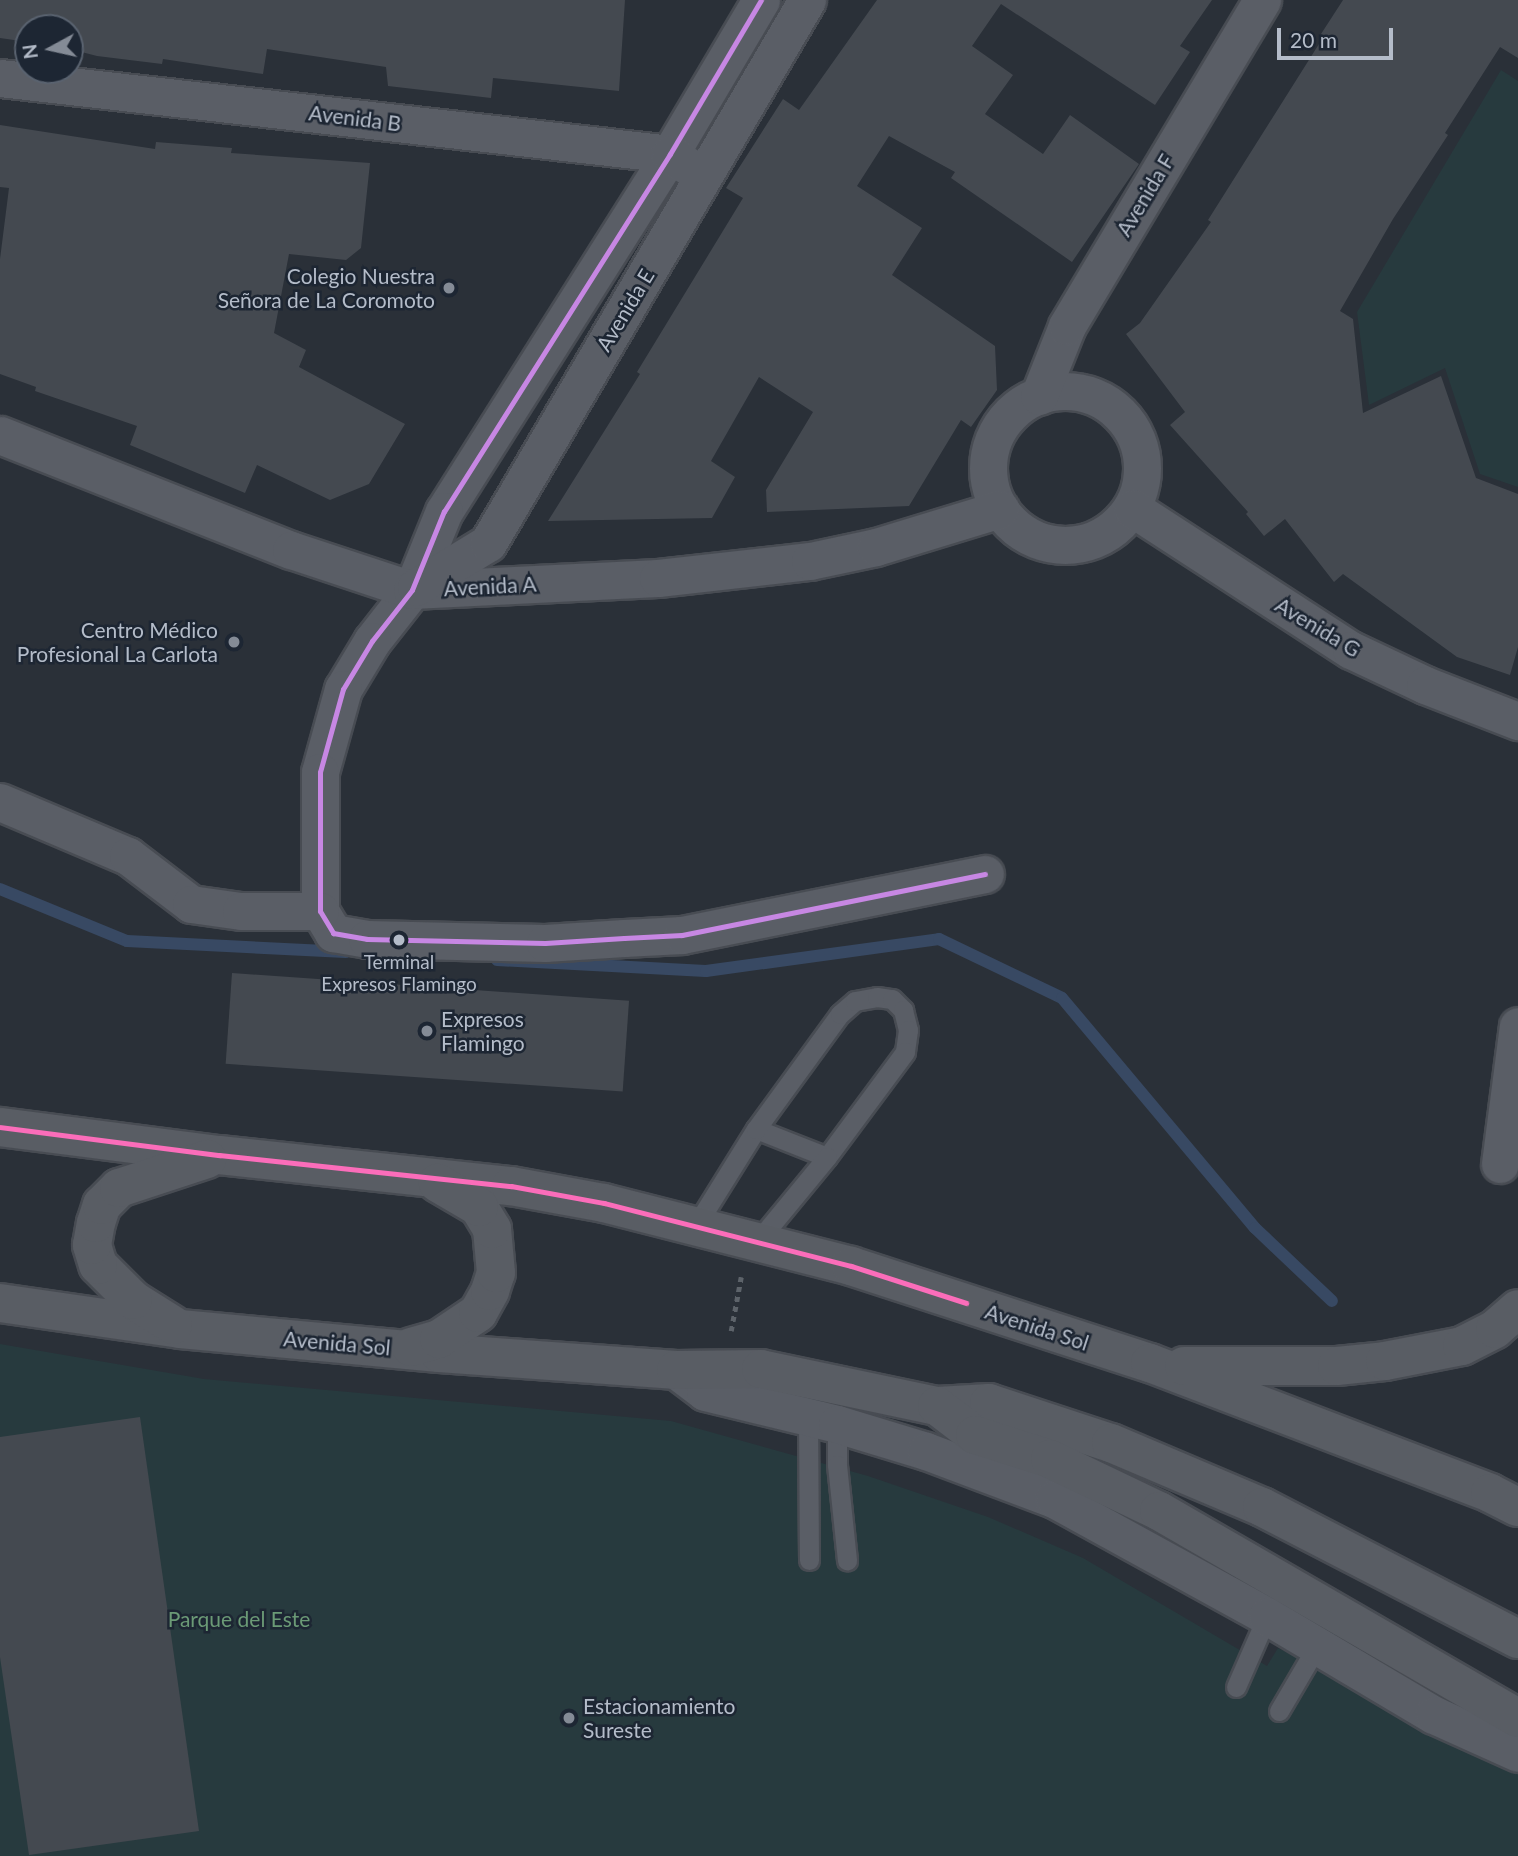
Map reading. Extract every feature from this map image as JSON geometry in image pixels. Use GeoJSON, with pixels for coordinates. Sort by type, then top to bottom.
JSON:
{"type":"FeatureCollection","features":[{"type":"Feature","properties":{"kind":"main road","name":"Avenida Sol"},"geometry":{"type":"LineString","coordinates":[[0,1127],[219,1155],[511,1186],[604,1203],[695,1227],[749,1254],[851,1266],[1150,1363],[1490,1493],[1518,1507]]}},
{"type":"Feature","properties":{"kind":"main road"},"geometry":{"type":"LineString","coordinates":[[180,1329],[133,1300],[98,1265],[92,1245],[96,1223],[102,1205],[119,1188],[219,1155]]}},
{"type":"Feature","properties":{"kind":"main road"},"geometry":{"type":"LineString","coordinates":[[403,1349],[439,1339],[478,1313],[496,1273],[492,1229],[479,1207],[458,1192],[427,1178]]}},
{"type":"Feature","properties":{"kind":"main road","name":"Avenida Sol"},"geometry":{"type":"LineString","coordinates":[[0,1303],[180,1329],[403,1349],[676,1370],[761,1369],[937,1406],[989,1403],[1111,1443],[1262,1507],[1518,1639]]}},
{"type":"Feature","properties":{"kind":"main road"},"geometry":{"type":"LineString","coordinates":[[1150,1363],[1207,1368],[1337,1367],[1385,1361],[1462,1346],[1494,1329],[1518,1309]]}},
{"type":"Feature","properties":{"kind":"main road","name":"Avenida Sol"},"geometry":{"type":"LineString","coordinates":[[937,1406],[975,1435],[1050,1459],[1159,1511],[1518,1718]]}},
{"type":"Feature","properties":{"kind":"street","name":"Avenida E"},"geometry":{"type":"LineString","coordinates":[[320,911],[320,772],[349,680],[372,641],[412,590],[444,510],[670,154],[761,0]]}},
{"type":"Feature","properties":{"kind":"street","name":"Avenida E"},"geometry":{"type":"LineString","coordinates":[[412,590],[488,543],[807,0]]}},
{"type":"Feature","properties":{"kind":"street","name":"Avenida F"},"geometry":{"type":"LineString","coordinates":[[1039,396],[1067,326],[1262,0]]}},
{"type":"Feature","properties":{"kind":"street","name":"Avenida B"},"geometry":{"type":"LineString","coordinates":[[0,78],[670,154],[704,176]]}},
{"type":"Feature","properties":{"kind":"street"},"geometry":{"type":"LineString","coordinates":[[1061,391],[1085,394],[1107,403],[1124,419],[1137,439],[1143,463],[1141,486],[1132,508],[1113,530],[1086,543],[1058,546],[1025,535],[1000,509],[990,477],[992,443],[1003,423],[1019,407],[1039,396],[1061,391]]}},
{"type":"Feature","properties":{"kind":"street","name":"Avenida A"},"geometry":{"type":"LineString","coordinates":[[0,435],[291,550],[412,590],[658,578],[810,561],[876,547],[1000,509]]}},
{"type":"Feature","properties":{"kind":"street","name":"Avenida G"},"geometry":{"type":"LineString","coordinates":[[1132,508],[1352,650],[1424,685],[1518,721]]}},
{"type":"Feature","properties":{"kind":"street"},"geometry":{"type":"LineString","coordinates":[[0,802],[128,856],[191,904],[241,911],[320,911],[333,933],[367,939],[545,943],[682,935],[985,874]]}},
{"type":"Feature","properties":{"kind":"street"},"geometry":{"type":"LineString","coordinates":[[1500,1164],[1518,1026]]}},
{"type":"Feature","properties":{"kind":"street"},"geometry":{"type":"LineString","coordinates":[[676,1370],[705,1392],[822,1420],[926,1451],[1054,1499],[1267,1616],[1316,1648],[1434,1715],[1518,1753]]}},
{"type":"Feature","properties":{"kind":"lane"},"geometry":{"type":"LineString","coordinates":[[695,1227],[756,1129],[840,1014],[855,1001],[877,997],[892,999],[903,1010],[908,1030],[905,1052],[827,1157],[749,1254]]}},
{"type":"Feature","properties":{"kind":"lane"},"geometry":{"type":"LineString","coordinates":[[756,1129],[827,1157]]}},
{"type":"Feature","properties":{"kind":"lane"},"geometry":{"type":"LineString","coordinates":[[809,1560],[822,1420]]}},
{"type":"Feature","properties":{"kind":"lane"},"geometry":{"type":"LineString","coordinates":[[822,1420],[837,1465],[847,1560]]}},
{"type":"Feature","properties":{"kind":"lane"},"geometry":{"type":"LineString","coordinates":[[1236,1687],[1267,1616]]}},
{"type":"Feature","properties":{"kind":"lane"},"geometry":{"type":"LineString","coordinates":[[1279,1711],[1316,1648]]}},
{"type":"Feature","properties":{"kind":"path"},"geometry":{"type":"LineString","coordinates":[[731,1333],[749,1254]]}},
{"type":"Feature","properties":{"kind":"green space"},"geometry":{"type":"Polygon","coordinates":[[[1501,70],[1518,81],[1518,487],[1480,474],[1445,368],[1369,405],[1357,312],[1501,70]]]}},
{"type":"Feature","properties":{"kind":"green space","name":"Parque del Este"},"geometry":{"type":"Polygon","coordinates":[[[0,1344],[204,1379],[671,1421],[868,1476],[988,1517],[1083,1558],[1267,1666],[1278,1648],[1518,1766],[1518,1856],[0,1856],[0,1344]]]}},
{"type":"Feature","properties":{"kind":"building"},"geometry":{"type":"Polygon","coordinates":[[[0,0],[625,0],[619,91],[493,78],[491,98],[388,86],[386,67],[267,49],[263,74],[163,59],[162,64],[97,56],[84,53],[84,14],[14,14],[14,40],[0,38],[0,0]]]}},
{"type":"Feature","properties":{"kind":"building"},"geometry":{"type":"Polygon","coordinates":[[[877,0],[1212,0],[1180,46],[1190,52],[1155,105],[1001,4],[972,46],[1013,75],[985,114],[1043,154],[1070,115],[1139,164],[1072,262],[951,178],[955,172],[889,136],[857,186],[922,228],[892,275],[995,346],[997,390],[971,427],[961,420],[909,506],[767,512],[766,490],[813,412],[759,377],[711,461],[735,477],[712,518],[548,521],[640,374],[637,372],[743,198],[726,188],[783,99],[799,110],[877,0]]]}},
{"type":"Feature","properties":{"kind":"building"},"geometry":{"type":"Polygon","coordinates":[[[1343,0],[1518,0],[1518,58],[1500,47],[1445,133],[1448,135],[1393,219],[1340,311],[1353,319],[1363,413],[1441,376],[1476,478],[1518,494],[1518,647],[1510,675],[1457,657],[1343,574],[1334,582],[1285,519],[1264,536],[1246,514],[1248,512],[1170,425],[1185,412],[1126,334],[1140,323],[1211,222],[1208,220],[1324,36],[1321,34],[1343,0]]]}},
{"type":"Feature","properties":{"kind":"building"},"geometry":{"type":"Polygon","coordinates":[[[0,125],[155,149],[156,142],[232,148],[231,153],[370,163],[361,248],[346,260],[289,254],[274,333],[306,350],[299,367],[405,424],[369,484],[330,500],[257,465],[245,493],[130,445],[137,426],[35,391],[36,387],[0,374],[0,259],[9,188],[0,187],[0,125]]]}},
{"type":"Feature","properties":{"kind":"building","name":"Expresos Flamingo"},"geometry":{"type":"Polygon","coordinates":[[[232,973],[629,1001],[623,1092],[226,1064],[232,973]]]}},
{"type":"Feature","properties":{"kind":"building"},"geometry":{"type":"Polygon","coordinates":[[[140,1417],[199,1831],[29,1855],[0,1657],[0,1437],[140,1417]]]}},
{"type":"Feature","properties":{"kind":"waterway"},"geometry":{"type":"LineString","coordinates":[[0,889],[127,941],[346,952]]}},
{"type":"Feature","properties":{"kind":"waterway"},"geometry":{"type":"LineString","coordinates":[[497,960],[706,971],[939,939],[1062,998],[1255,1228],[1332,1301]]}},
{"type":"Feature","properties":{"kind":"transit line"},"geometry":{"type":"LineString","coordinates":[[761,0],[670,154],[444,511],[412,590],[372,641],[343,689],[320,772],[320,911],[333,933],[367,939],[545,943],[682,935],[985,874]]}},
{"type":"Feature","properties":{"kind":"transit line"},"geometry":{"type":"LineString","coordinates":[[0,1127],[219,1155],[511,1186],[604,1203],[851,1266],[966,1303]]}},
{"type":"Feature","properties":{"kind":"place","name":"Colegio Nuestra Señora de La Coromoto"},"geometry":{"type":"Point","coordinates":[449,288]}},
{"type":"Feature","properties":{"kind":"place","name":"Centro Médico Profesional La Carlota"},"geometry":{"type":"Point","coordinates":[234,642]}},
{"type":"Feature","properties":{"kind":"place","name":"Terminal Expresos Flamingo"},"geometry":{"type":"Point","coordinates":[399,940]}},
{"type":"Feature","properties":{"kind":"place","name":"Expresos Flamingo"},"geometry":{"type":"Point","coordinates":[427,1031]}},
{"type":"Feature","properties":{"kind":"place","name":"Estacionamiento Sureste"},"geometry":{"type":"Point","coordinates":[569,1718]}}]}
